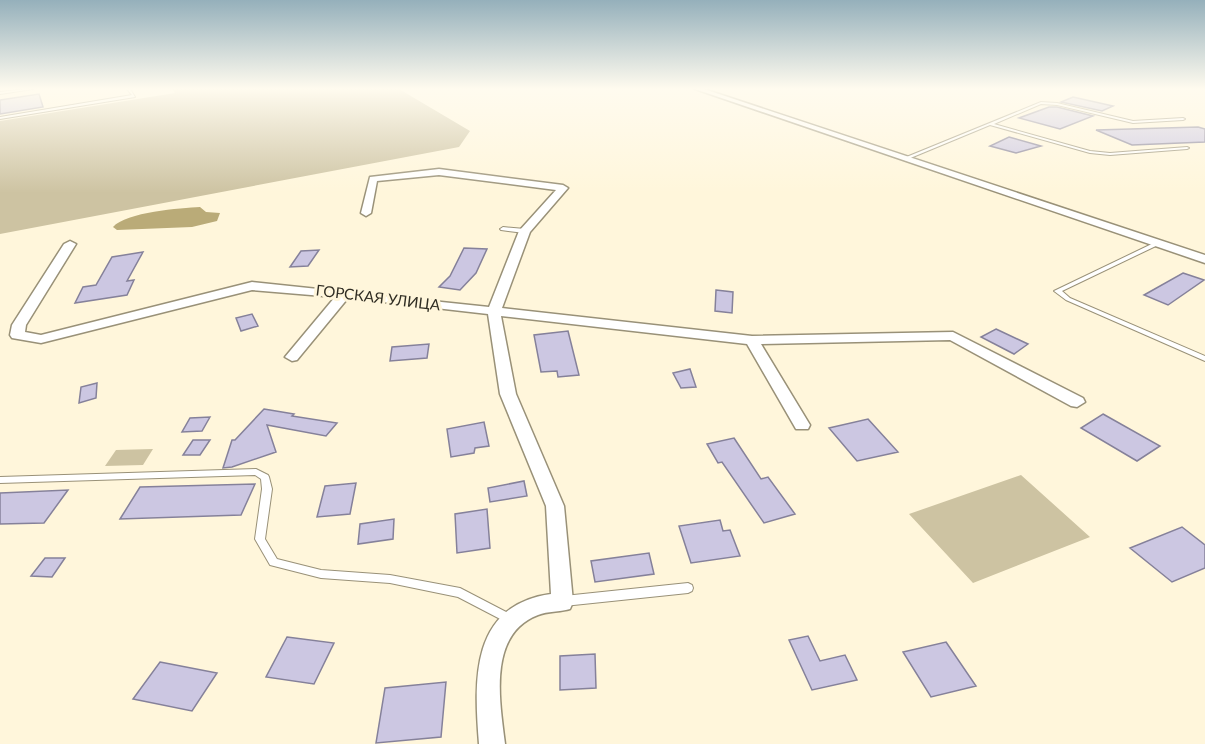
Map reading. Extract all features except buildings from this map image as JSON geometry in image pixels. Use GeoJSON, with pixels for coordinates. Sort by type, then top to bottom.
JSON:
{"type":"FeatureCollection","features":[{"type":"Feature","properties":{"kind":"street"},"geometry":{"type":"LineString","coordinates":[[804,124],[1205,259]]}},
{"type":"Feature","properties":{"kind":"street"},"geometry":{"type":"LineString","coordinates":[[366,213],[373,178],[438,172],[563,188],[525,231],[494,312],[508,394],[555,506],[562,602],[533,606],[512,620],[494,644],[488,691],[492,744]]}},
{"type":"Feature","properties":{"kind":"street","name":"ГОРСКАЯ УЛИЦА"},"geometry":{"type":"LineString","coordinates":[[70,244],[19,325],[17,335],[41,339],[252,286],[289,288],[752,340],[953,336],[1077,402]]}},
{"type":"Feature","properties":{"kind":"street"},"geometry":{"type":"LineString","coordinates":[[292,357],[345,294]]}},
{"type":"Feature","properties":{"kind":"street"},"geometry":{"type":"LineString","coordinates":[[752,340],[802,425]]}},
{"type":"Feature","properties":{"kind":"lane"},"geometry":{"type":"LineString","coordinates":[[906,158],[991,124],[1090,152],[1110,154],[1187,148]]}},
{"type":"Feature","properties":{"kind":"lane"},"geometry":{"type":"LineString","coordinates":[[503,229],[525,231]]}},
{"type":"Feature","properties":{"kind":"lane"},"geometry":{"type":"LineString","coordinates":[[1158,243],[1057,291],[1068,299],[1205,359]]}},
{"type":"Feature","properties":{"kind":"lane"},"geometry":{"type":"LineString","coordinates":[[0,480],[256,472],[265,477],[267,489],[260,539],[274,562],[321,574],[390,579],[460,593],[512,620]]}},
{"type":"Feature","properties":{"kind":"lane"},"geometry":{"type":"LineString","coordinates":[[562,602],[688,588]]}},
{"type":"Feature","properties":{"kind":"shaded area"},"geometry":{"type":"Polygon","coordinates":[[[0,124],[458,124],[470,131],[459,147],[0,234],[0,124]]]}},
{"type":"Feature","properties":{"kind":"shaded area"},"geometry":{"type":"Polygon","coordinates":[[[200,207],[206,212],[220,213],[217,221],[192,227],[117,230],[113,227],[141,214],[200,207]]]}},
{"type":"Feature","properties":{"kind":"shaded area"},"geometry":{"type":"Polygon","coordinates":[[[153,449],[143,465],[105,466],[116,450],[153,449]]]}},
{"type":"Feature","properties":{"kind":"shaded area"},"geometry":{"type":"Polygon","coordinates":[[[1021,475],[1090,537],[973,583],[909,514],[1021,475]]]}}]}
